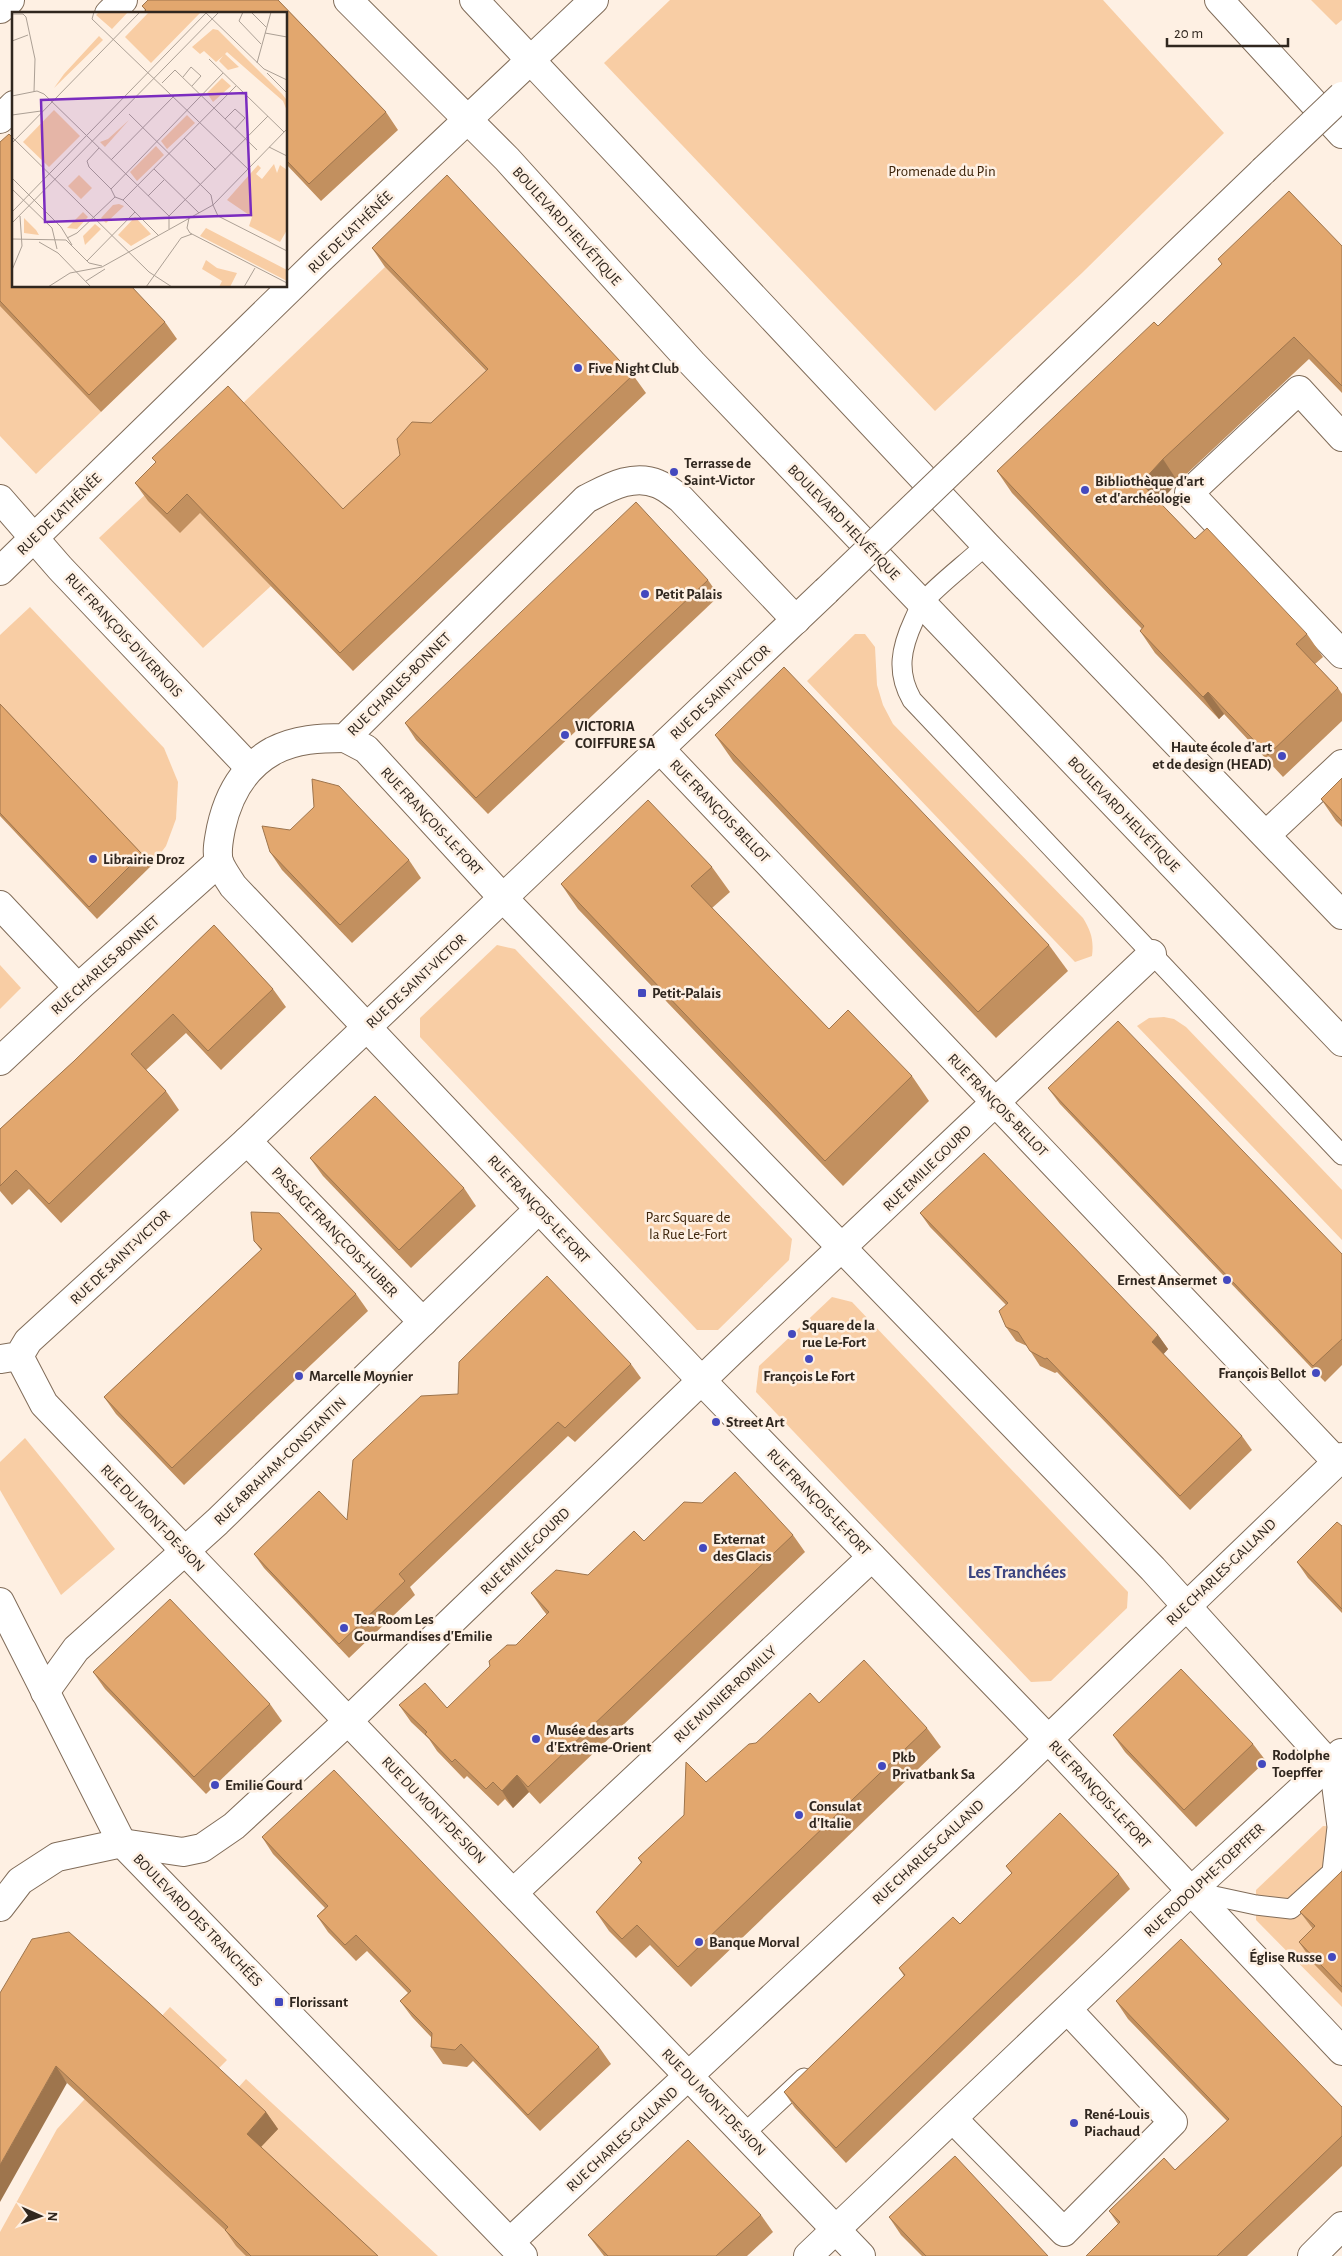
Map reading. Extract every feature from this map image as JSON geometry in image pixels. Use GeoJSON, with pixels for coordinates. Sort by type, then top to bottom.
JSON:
{"type":"FeatureCollection","features":[{"type":"Feature","properties":{"kind":"street"},"geometry":{"type":"LineString","coordinates":[[0,9],[10,0]]}},
{"type":"Feature","properties":{"kind":"street"},"geometry":{"type":"LineString","coordinates":[[111,12],[123,0]]}},
{"type":"Feature","properties":{"kind":"street","name":"BOULEVARD HELVÉTIQUE"},"geometry":{"type":"LineString","coordinates":[[348,0],[506,159],[692,363],[1342,1042]]}},
{"type":"Feature","properties":{"kind":"street"},"geometry":{"type":"LineString","coordinates":[[474,0],[986,545],[1342,915]]}},
{"type":"Feature","properties":{"kind":"street","name":"RUE DE L'ATHÉNÉE"},"geometry":{"type":"LineString","coordinates":[[0,571],[467,119],[594,0]]}},
{"type":"Feature","properties":{"kind":"street"},"geometry":{"type":"LineString","coordinates":[[1219,0],[1342,134]]}},
{"type":"Feature","properties":{"kind":"street","name":"RUE DE SAINT-VICTOR"},"geometry":{"type":"LineString","coordinates":[[9,1358],[247,1141],[796,620],[1342,96]]}},
{"type":"Feature","properties":{"kind":"street"},"geometry":{"type":"LineString","coordinates":[[0,118],[12,107]]}},
{"type":"Feature","properties":{"kind":"street"},"geometry":{"type":"LineString","coordinates":[[1342,436],[1299,390],[1189,493],[1342,654]]}},
{"type":"Feature","properties":{"kind":"street","name":"RUE CHARLES-BONNET"},"geometry":{"type":"LineString","coordinates":[[0,1062],[78,988],[219,862],[218,842],[224,814],[233,791],[250,768],[273,751],[297,741],[344,738],[586,499],[613,485],[627,481],[643,480],[658,484],[682,499],[796,620]]}},
{"type":"Feature","properties":{"kind":"street","name":"RUE FRANÇOIS-D'IVERNOIS"},"geometry":{"type":"LineString","coordinates":[[0,499],[34,539],[250,768]]}},
{"type":"Feature","properties":{"kind":"street","name":"RUE FRANÇOIS-LE-FORT"},"geometry":{"type":"LineString","coordinates":[[344,738],[366,749],[503,898],[1186,1605],[1338,1765]]}},
{"type":"Feature","properties":{"kind":"street","name":"RUE FRANÇOIS-BELLOT"},"geometry":{"type":"LineString","coordinates":[[660,749],[994,1102],[1339,1459]]}},
{"type":"Feature","properties":{"kind":"street"},"geometry":{"type":"LineString","coordinates":[[1266,835],[1342,764]]}},
{"type":"Feature","properties":{"kind":"street","name":"RUE FRANÇOIS-LE-FORT"},"geometry":{"type":"LineString","coordinates":[[219,862],[232,886],[702,1381],[1049,1740],[1342,2051]]}},
{"type":"Feature","properties":{"kind":"street"},"geometry":{"type":"LineString","coordinates":[[0,905],[78,988]]}},
{"type":"Feature","properties":{"kind":"street","name":"RUE EMILIE GOURD"},"geometry":{"type":"LineString","coordinates":[[702,1381],[1152,954]]}},
{"type":"Feature","properties":{"kind":"street","name":"PASSAGE FRANÇCOIS-HUBER"},"geometry":{"type":"LineString","coordinates":[[247,1141],[423,1322]]}},
{"type":"Feature","properties":{"kind":"street","name":"RUE ABRAHAM-CONSTANTIN"},"geometry":{"type":"LineString","coordinates":[[45,1692],[76,1649],[185,1552],[539,1209]]}},
{"type":"Feature","properties":{"kind":"street","name":"RUE DU MONT-DE-SION"},"geometry":{"type":"LineString","coordinates":[[9,1358],[44,1404],[861,2256]]}},
{"type":"Feature","properties":{"kind":"street","name":"RUE EMILIE-GOURD"},"geometry":{"type":"LineString","coordinates":[[348,1721],[702,1381]]}},
{"type":"Feature","properties":{"kind":"street","name":"RUE CHARLES-GALLAND"},"geometry":{"type":"LineString","coordinates":[[516,2249],[690,2076],[1049,1740],[1186,1605],[1339,1459]]}},
{"type":"Feature","properties":{"kind":"street","name":"RUE MUNIER-ROMILLY"},"geometry":{"type":"LineString","coordinates":[[513,1893],[872,1556]]}},
{"type":"Feature","properties":{"kind":"street","name":"BOULEVARD DES TRANCHÉES"},"geometry":{"type":"LineString","coordinates":[[0,1602],[122,1842],[516,2249]]}},
{"type":"Feature","properties":{"kind":"street"},"geometry":{"type":"LineString","coordinates":[[0,1907],[20,1880],[57,1857],[122,1842],[183,1852],[202,1848],[234,1826],[348,1721]]}},
{"type":"Feature","properties":{"kind":"street","name":"RUE RODOLPHE-TOEPFFER"},"geometry":{"type":"LineString","coordinates":[[808,2256],[1191,1891],[1338,1765]]}},
{"type":"Feature","properties":{"kind":"street"},"geometry":{"type":"LineString","coordinates":[[953,2119],[1064,2232],[1173,2122],[1068,2010]]}},
{"type":"Feature","properties":{"kind":"street"},"geometry":{"type":"LineString","coordinates":[[1312,2256],[1342,2226]]}},
{"type":"Feature","properties":{"kind":"lane"},"geometry":{"type":"LineString","coordinates":[[986,545],[922,604],[907,635],[902,654],[904,686],[912,700],[1342,1155]]}},
{"type":"Feature","properties":{"kind":"lane"},"geometry":{"type":"LineString","coordinates":[[1191,1891],[1256,1904],[1291,1908],[1332,1872],[1337,1827],[1338,1765]]}},
{"type":"Feature","properties":{"kind":"lane"},"geometry":{"type":"LineString","coordinates":[[744,2134],[815,2068]]}},
{"type":"Feature","properties":{"kind":"green space","name":"Promenade du Pin"},"geometry":{"type":"Polygon","coordinates":[[[670,0],[1103,0],[1224,133],[1083,272],[935,411],[604,63],[670,0]]]}},
{"type":"Feature","properties":{"kind":"green space"},"geometry":{"type":"Polygon","coordinates":[[[1311,0],[1342,0],[1342,20],[1336,25],[1311,0]]]}},
{"type":"Feature","properties":{"kind":"green space"},"geometry":{"type":"Polygon","coordinates":[[[385,267],[501,387],[357,527],[241,405],[385,267]]]}},
{"type":"Feature","properties":{"kind":"green space"},"geometry":{"type":"Polygon","coordinates":[[[0,304],[101,412],[36,474],[0,436],[0,304]]]}},
{"type":"Feature","properties":{"kind":"green space"},"geometry":{"type":"Polygon","coordinates":[[[165,476],[271,586],[203,648],[99,538],[165,476]]]}},
{"type":"Feature","properties":{"kind":"green space"},"geometry":{"type":"Polygon","coordinates":[[[30,607],[164,748],[178,782],[176,819],[166,846],[151,866],[0,708],[0,635],[30,607]]]}},
{"type":"Feature","properties":{"kind":"green space"},"geometry":{"type":"Polygon","coordinates":[[[855,634],[865,634],[875,647],[877,685],[883,705],[893,724],[1083,918],[1091,936],[1093,945],[1092,956],[1075,962],[807,681],[855,634]]]}},
{"type":"Feature","properties":{"kind":"green space","name":"Parc Square de la Rue Le-Fort"},"geometry":{"type":"Polygon","coordinates":[[[497,945],[515,949],[792,1239],[789,1260],[718,1330],[697,1330],[420,1037],[420,1018],[497,945]]]}},
{"type":"Feature","properties":{"kind":"green space"},"geometry":{"type":"Polygon","coordinates":[[[0,965],[21,988],[0,1009],[0,965]]]}},
{"type":"Feature","properties":{"kind":"green space"},"geometry":{"type":"Polygon","coordinates":[[[1164,1017],[1174,1019],[1186,1027],[1342,1190],[1342,1240],[1137,1026],[1149,1018],[1164,1017]]]}},
{"type":"Feature","properties":{"kind":"green space"},"geometry":{"type":"Polygon","coordinates":[[[832,1297],[852,1302],[1128,1592],[1127,1608],[1051,1681],[1031,1682],[756,1392],[759,1366],[832,1297]]]}},
{"type":"Feature","properties":{"kind":"green space"},"geometry":{"type":"Polygon","coordinates":[[[25,1438],[115,1549],[61,1595],[0,1490],[0,1462],[25,1438]]]}},
{"type":"Feature","properties":{"kind":"green space"},"geometry":{"type":"Polygon","coordinates":[[[1323,1826],[1342,1827],[1342,2007],[1256,1920],[1256,1890],[1323,1826]]]}},
{"type":"Feature","properties":{"kind":"green space"},"geometry":{"type":"Polygon","coordinates":[[[170,2007],[227,2060],[216,2071],[236,2090],[246,2079],[438,2256],[0,2256],[0,2232],[57,2129],[170,2007]]]}},
{"type":"Feature","properties":{"kind":"building"},"geometry":{"type":"Polygon","coordinates":[[[148,0],[278,0],[386,112],[309,184],[288,162],[288,12],[144,12],[146,10],[142,6],[148,0]]]}},
{"type":"Feature","properties":{"kind":"building"},"geometry":{"type":"Polygon","coordinates":[[[9,134],[12,137],[12,288],[133,288],[165,322],[89,395],[0,301],[0,142],[9,134]]]}},
{"type":"Feature","properties":{"kind":"building"},"geometry":{"type":"Polygon","coordinates":[[[447,175],[633,375],[340,653],[187,494],[167,514],[135,483],[156,462],[152,458],[228,386],[343,509],[400,455],[397,439],[412,422],[431,423],[488,369],[372,248],[447,175]]]}},
{"type":"Feature","properties":{"kind":"building"},"geometry":{"type":"Polygon","coordinates":[[[1289,191],[1342,246],[1342,386],[1294,337],[1163,459],[1141,483],[1195,539],[1207,528],[1307,634],[1296,644],[1338,688],[1268,755],[1208,692],[1203,697],[1140,631],[1144,626],[997,471],[1154,322],[1158,326],[1222,264],[1218,259],[1289,191]]]}},
{"type":"Feature","properties":{"kind":"building"},"geometry":{"type":"Polygon","coordinates":[[[636,502],[708,580],[476,798],[405,723],[636,502]]]}},
{"type":"Feature","properties":{"kind":"building"},"geometry":{"type":"Polygon","coordinates":[[[784,667],[1049,945],[978,1012],[715,735],[784,667]]]}},
{"type":"Feature","properties":{"kind":"building"},"geometry":{"type":"Polygon","coordinates":[[[0,704],[142,854],[89,907],[0,813],[0,704]]]}},
{"type":"Feature","properties":{"kind":"building"},"geometry":{"type":"Polygon","coordinates":[[[1342,778],[1342,821],[1321,799],[1342,778]]]}},
{"type":"Feature","properties":{"kind":"building"},"geometry":{"type":"Polygon","coordinates":[[[312,779],[339,786],[409,860],[340,925],[270,852],[262,826],[290,830],[314,807],[312,779]]]}},
{"type":"Feature","properties":{"kind":"building"},"geometry":{"type":"Polygon","coordinates":[[[648,800],[712,867],[691,886],[829,1029],[848,1010],[912,1076],[825,1161],[561,884],[648,800]]]}},
{"type":"Feature","properties":{"kind":"building"},"geometry":{"type":"Polygon","coordinates":[[[214,925],[273,989],[208,1051],[173,1014],[131,1054],[166,1091],[49,1204],[16,1170],[0,1186],[0,1129],[74,1061],[214,925]]]}},
{"type":"Feature","properties":{"kind":"building"},"geometry":{"type":"Polygon","coordinates":[[[1118,1021],[1342,1254],[1342,1339],[1313,1366],[1048,1088],[1118,1021]]]}},
{"type":"Feature","properties":{"kind":"building"},"geometry":{"type":"Polygon","coordinates":[[[375,1096],[464,1188],[399,1250],[310,1158],[375,1096]]]}},
{"type":"Feature","properties":{"kind":"building"},"geometry":{"type":"Polygon","coordinates":[[[984,1153],[1158,1335],[1152,1342],[1242,1436],[1180,1496],[1047,1358],[1045,1359],[1030,1351],[1018,1332],[1006,1327],[999,1311],[1008,1303],[920,1213],[984,1153]]]}},
{"type":"Feature","properties":{"kind":"building"},"geometry":{"type":"Polygon","coordinates":[[[251,1212],[279,1213],[356,1294],[172,1468],[104,1397],[262,1249],[254,1241],[251,1212]]]}},
{"type":"Feature","properties":{"kind":"building"},"geometry":{"type":"Polygon","coordinates":[[[547,1276],[631,1364],[565,1428],[558,1422],[399,1574],[405,1581],[339,1644],[254,1554],[319,1491],[347,1520],[353,1460],[421,1396],[458,1394],[459,1362],[547,1276]]]}},
{"type":"Feature","properties":{"kind":"building"},"geometry":{"type":"Polygon","coordinates":[[[735,1472],[793,1535],[528,1787],[517,1775],[502,1791],[493,1782],[486,1789],[455,1759],[452,1762],[425,1734],[427,1732],[399,1705],[425,1683],[447,1708],[490,1666],[489,1661],[507,1645],[516,1645],[549,1612],[531,1593],[556,1570],[588,1575],[634,1531],[644,1541],[684,1502],[702,1503],[735,1472]]]}},
{"type":"Feature","properties":{"kind":"building"},"geometry":{"type":"Polygon","coordinates":[[[1337,1522],[1342,1526],[1342,1609],[1297,1562],[1337,1522]]]}},
{"type":"Feature","properties":{"kind":"building"},"geometry":{"type":"Polygon","coordinates":[[[170,1599],[270,1704],[194,1777],[93,1672],[170,1599]]]}},
{"type":"Feature","properties":{"kind":"building"},"geometry":{"type":"Polygon","coordinates":[[[864,1660],[927,1728],[678,1967],[637,1925],[622,1939],[596,1912],[642,1862],[638,1858],[684,1815],[686,1762],[706,1782],[749,1744],[756,1743],[810,1693],[819,1703],[864,1660]]]}},
{"type":"Feature","properties":{"kind":"building"},"geometry":{"type":"Polygon","coordinates":[[[1181,1669],[1253,1744],[1184,1810],[1113,1735],[1181,1669]]]}},
{"type":"Feature","properties":{"kind":"building"},"geometry":{"type":"Polygon","coordinates":[[[334,1770],[599,2047],[528,2115],[461,2044],[455,2050],[431,2047],[432,2033],[400,2001],[411,1991],[356,1935],[345,1945],[317,1916],[328,1906],[262,1837],[334,1770]]]}},
{"type":"Feature","properties":{"kind":"building"},"geometry":{"type":"Polygon","coordinates":[[[1060,1813],[1119,1874],[836,2148],[784,2092],[905,1975],[899,1968],[953,1917],[960,1924],[1012,1873],[1006,1866],[1060,1813]]]}},
{"type":"Feature","properties":{"kind":"building"},"geometry":{"type":"Polygon","coordinates":[[[1342,1871],[1342,1987],[1299,1942],[1315,1926],[1300,1912],[1342,1871]]]}},
{"type":"Feature","properties":{"kind":"building"},"geometry":{"type":"Polygon","coordinates":[[[69,1932],[149,2003],[266,2112],[247,2134],[378,2256],[251,2256],[225,2230],[228,2227],[56,2066],[0,2165],[0,1993],[32,1939],[69,1932]]]}},
{"type":"Feature","properties":{"kind":"building"},"geometry":{"type":"Polygon","coordinates":[[[1181,1939],[1342,2107],[1342,2136],[1217,2256],[1086,2256],[1120,2222],[1109,2211],[1164,2158],[1175,2170],[1229,2119],[1116,2001],[1181,1939]]]}},
{"type":"Feature","properties":{"kind":"building"},"geometry":{"type":"Polygon","coordinates":[[[688,2140],[761,2215],[716,2256],[608,2256],[588,2235],[688,2140]]]}},
{"type":"Feature","properties":{"kind":"building"},"geometry":{"type":"Polygon","coordinates":[[[955,2156],[1048,2256],[926,2256],[889,2217],[955,2156]]]}},
{"type":"Feature","properties":{"kind":"place","name":"Five Night Club"},"geometry":{"type":"Point","coordinates":[578,368]}},
{"type":"Feature","properties":{"kind":"place","name":"Terrasse de Saint-Victor"},"geometry":{"type":"Point","coordinates":[674,472]}},
{"type":"Feature","properties":{"kind":"place","name":"Bibliothèque d'art et d'archéologie"},"geometry":{"type":"Point","coordinates":[1085,490]}},
{"type":"Feature","properties":{"kind":"place","name":"Petit Palais"},"geometry":{"type":"Point","coordinates":[645,594]}},
{"type":"Feature","properties":{"kind":"place","name":"VICTORIA COIFFURE SA"},"geometry":{"type":"Point","coordinates":[565,735]}},
{"type":"Feature","properties":{"kind":"place","name":"Haute école d'art et de design (HEAD)"},"geometry":{"type":"Point","coordinates":[1282,756]}},
{"type":"Feature","properties":{"kind":"place","name":"Librairie Droz"},"geometry":{"type":"Point","coordinates":[93,859]}},
{"type":"Feature","properties":{"kind":"place","name":"Petit-Palais"},"geometry":{"type":"Point","coordinates":[642,993]}},
{"type":"Feature","properties":{"kind":"place","name":"Ernest Ansermet"},"geometry":{"type":"Point","coordinates":[1227,1280]}},
{"type":"Feature","properties":{"kind":"place","name":"Square de la rue Le-Fort"},"geometry":{"type":"Point","coordinates":[792,1334]}},
{"type":"Feature","properties":{"kind":"place","name":"François Le Fort"},"geometry":{"type":"Point","coordinates":[809,1359]}},
{"type":"Feature","properties":{"kind":"place","name":"François Bellot"},"geometry":{"type":"Point","coordinates":[1316,1373]}},
{"type":"Feature","properties":{"kind":"place","name":"Marcelle Moynier"},"geometry":{"type":"Point","coordinates":[299,1376]}},
{"type":"Feature","properties":{"kind":"place","name":"Street Art"},"geometry":{"type":"Point","coordinates":[716,1422]}},
{"type":"Feature","properties":{"kind":"place","name":"Externat des Glacis"},"geometry":{"type":"Point","coordinates":[703,1548]}},
{"type":"Feature","properties":{"kind":"place","name":"Tea Room Les Gourmandises d'Emilie"},"geometry":{"type":"Point","coordinates":[344,1628]}},
{"type":"Feature","properties":{"kind":"place","name":"Musée des arts d'Extrême-Orient"},"geometry":{"type":"Point","coordinates":[536,1739]}},
{"type":"Feature","properties":{"kind":"place","name":"Rodolphe Toepffer"},"geometry":{"type":"Point","coordinates":[1262,1764]}},
{"type":"Feature","properties":{"kind":"place","name":"Pkb Privatbank Sa"},"geometry":{"type":"Point","coordinates":[882,1766]}},
{"type":"Feature","properties":{"kind":"place","name":"Emilie Gourd"},"geometry":{"type":"Point","coordinates":[215,1785]}},
{"type":"Feature","properties":{"kind":"place","name":"Consulat d'Italie"},"geometry":{"type":"Point","coordinates":[799,1815]}},
{"type":"Feature","properties":{"kind":"place","name":"Banque Morval"},"geometry":{"type":"Point","coordinates":[699,1942]}},
{"type":"Feature","properties":{"kind":"place","name":"Église Russe"},"geometry":{"type":"Point","coordinates":[1332,1957]}},
{"type":"Feature","properties":{"kind":"place","name":"Florissant"},"geometry":{"type":"Point","coordinates":[279,2002]}},
{"type":"Feature","properties":{"kind":"place","name":"René-Louis Piachaud"},"geometry":{"type":"Point","coordinates":[1074,2123]}},
{"type":"Feature","properties":{"kind":"district","name":"Les Tranchées"},"geometry":{"type":"Point","coordinates":[1017,1572]}}]}
